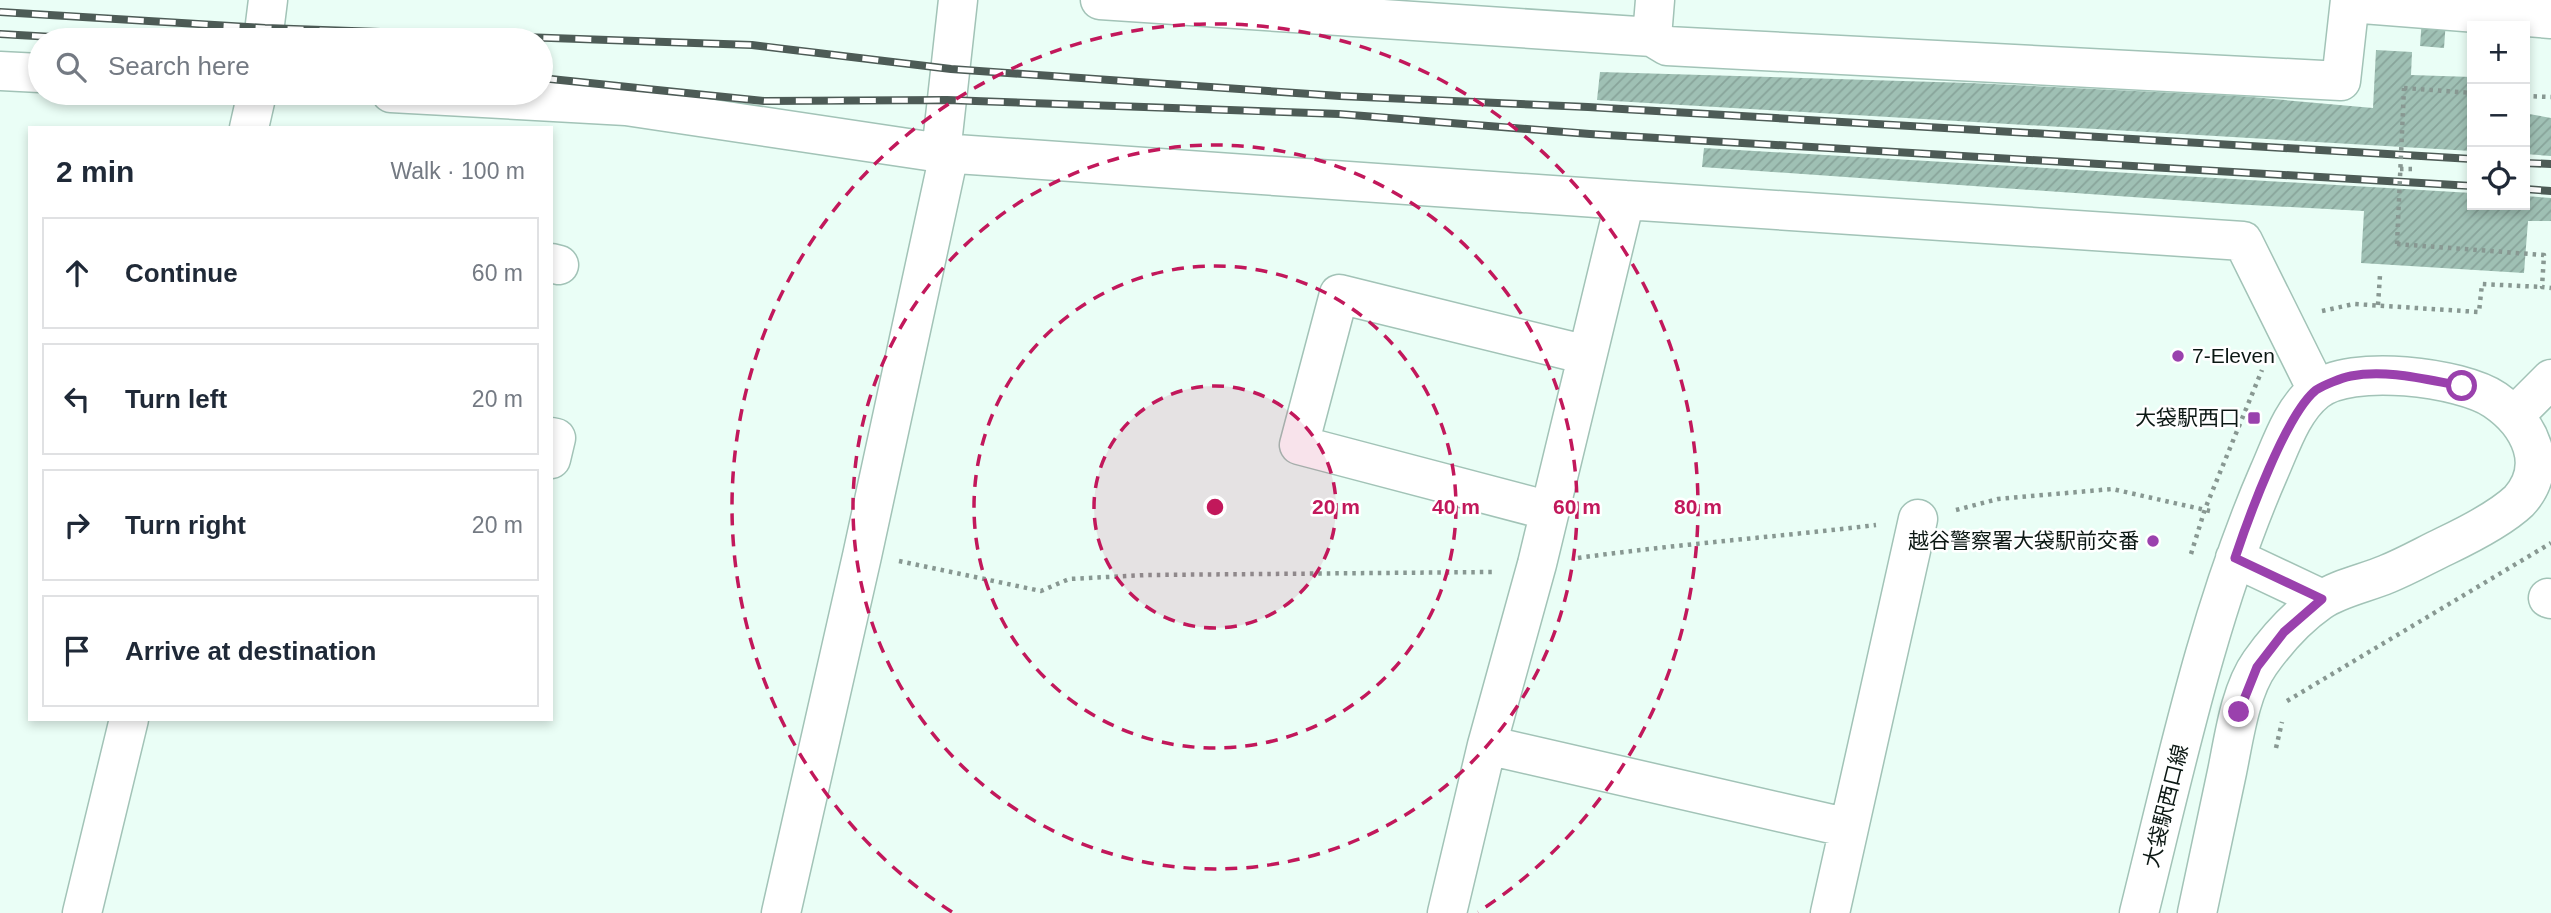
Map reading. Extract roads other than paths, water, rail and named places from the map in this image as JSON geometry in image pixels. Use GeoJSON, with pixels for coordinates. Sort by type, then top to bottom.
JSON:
{"type":"FeatureCollection","features":[{"type":"Feature","properties":{"kind":"street"},"geometry":{"type":"LineString","coordinates":[[264,28],[268,0]]}},
{"type":"Feature","properties":{"kind":"street"},"geometry":{"type":"LineString","coordinates":[[781,913],[946,168],[941,153],[958,0]]}},
{"type":"Feature","properties":{"kind":"street"},"geometry":{"type":"LineString","coordinates":[[1100,0],[1653,18],[1667,46],[2341,81],[2350,1],[2551,19]]}},
{"type":"Feature","properties":{"kind":"street"},"geometry":{"type":"LineString","coordinates":[[0,71],[28,72]]}},
{"type":"Feature","properties":{"kind":"street"},"geometry":{"type":"LineString","coordinates":[[553,102],[626,106],[941,153],[2243,241],[2317,390],[2351,376],[2388,374],[2462,386],[2490,397],[2515,415],[2534,441],[2537,464],[2530,487],[2518,502],[2466,535],[2402,568],[2322,599],[2284,632],[2257,667],[2239,712],[2197,913]]}},
{"type":"Feature","properties":{"kind":"street"},"geometry":{"type":"LineString","coordinates":[[249,126],[254,105]]}},
{"type":"Feature","properties":{"kind":"street"},"geometry":{"type":"LineString","coordinates":[[1447,913],[1487,745],[1537,564],[1625,200]]}},
{"type":"Feature","properties":{"kind":"street"},"geometry":{"type":"LineString","coordinates":[[1550,511],[1299,445],[1339,294],[1587,355]]}},
{"type":"Feature","properties":{"kind":"street"},"geometry":{"type":"LineString","coordinates":[[2515,415],[2551,379]]}},
{"type":"Feature","properties":{"kind":"street","name":"大袋駅西口線"},"geometry":{"type":"LineString","coordinates":[[2139,913],[2193,699],[2235,558],[2247,523],[2286,433],[2302,407],[2317,390]]}},
{"type":"Feature","properties":{"kind":"street"},"geometry":{"type":"LineString","coordinates":[[1830,913],[1918,519]]}},
{"type":"Feature","properties":{"kind":"street"},"geometry":{"type":"LineString","coordinates":[[2235,558],[2322,599]]}},
{"type":"Feature","properties":{"kind":"street"},"geometry":{"type":"LineString","coordinates":[[82,913],[129,721]]}},
{"type":"Feature","properties":{"kind":"street"},"geometry":{"type":"LineString","coordinates":[[1487,745],[1849,828]]}},
{"type":"Feature","properties":{"kind":"railway"},"geometry":{"type":"LineString","coordinates":[[0,12],[265,28]]}},
{"type":"Feature","properties":{"kind":"railway"},"geometry":{"type":"LineString","coordinates":[[0,34],[28,36]]}},
{"type":"Feature","properties":{"kind":"railway"},"geometry":{"type":"LineString","coordinates":[[553,38],[752,45],[951,69],[1340,96],[1588,107],[2467,159]]}},
{"type":"Feature","properties":{"kind":"railway"},"geometry":{"type":"LineString","coordinates":[[553,79],[764,101],[947,100],[1339,114],[1590,134],[2467,186]]}},
{"type":"Feature","properties":{"kind":"railway"},"geometry":{"type":"LineString","coordinates":[[2530,163],[2551,164]]}},
{"type":"Feature","properties":{"kind":"railway"},"geometry":{"type":"LineString","coordinates":[[2530,189],[2551,191]]}},
{"type":"Feature","properties":{"kind":"place","name":"7-Eleven"},"geometry":{"type":"Point","coordinates":[2178,356]}},
{"type":"Feature","properties":{"kind":"place","name":"大袋駅西口"},"geometry":{"type":"Point","coordinates":[2254,418]}},
{"type":"Feature","properties":{"kind":"place","name":"越谷警察署大袋駅前交番"},"geometry":{"type":"Point","coordinates":[2153,541]}}]}
